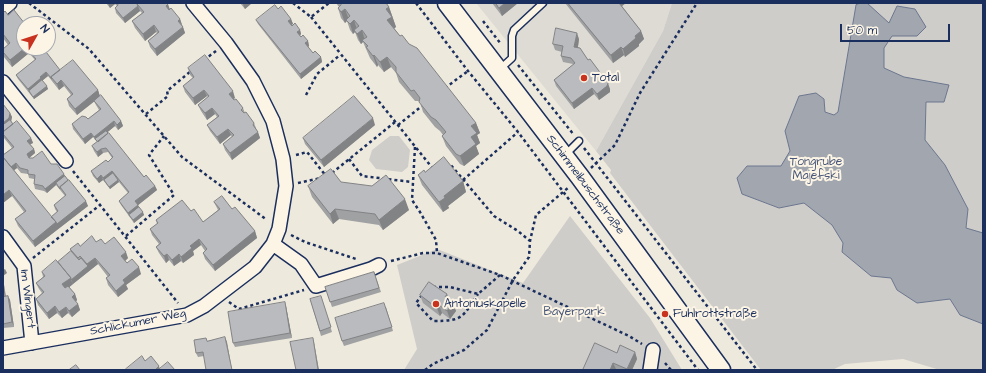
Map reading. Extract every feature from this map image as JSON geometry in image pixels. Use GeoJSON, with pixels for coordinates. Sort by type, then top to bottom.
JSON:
{"type":"FeatureCollection","features":[{"type":"Feature","properties":{"kind":"main road","name":"Schimmelbuschstraße"},"geometry":{"type":"LineString","coordinates":[[446,3],[580,177],[721,370]]}},
{"type":"Feature","properties":{"kind":"street"},"geometry":{"type":"LineString","coordinates":[[3,9],[10,3]]}},
{"type":"Feature","properties":{"kind":"street","name":"Schlickumer Weg"},"geometry":{"type":"LineString","coordinates":[[3,348],[187,315],[219,296],[255,266],[273,244],[279,229],[286,186],[283,159],[273,121],[253,81],[226,43],[193,3]]}},
{"type":"Feature","properties":{"kind":"street"},"geometry":{"type":"LineString","coordinates":[[3,82],[66,161]]}},
{"type":"Feature","properties":{"kind":"street","name":"Im Wingert"},"geometry":{"type":"LineString","coordinates":[[3,237],[24,266],[32,343]]}},
{"type":"Feature","properties":{"kind":"street"},"geometry":{"type":"LineString","coordinates":[[273,244],[301,264],[316,286],[371,269],[379,265]]}},
{"type":"Feature","properties":{"kind":"street"},"geometry":{"type":"LineString","coordinates":[[650,370],[653,350]]}},
{"type":"Feature","properties":{"kind":"lane"},"geometry":{"type":"LineString","coordinates":[[498,70],[512,58],[512,36],[514,30],[543,3]]}},
{"type":"Feature","properties":{"kind":"lane"},"geometry":{"type":"LineString","coordinates":[[564,156],[579,141]]}},
{"type":"Feature","properties":{"kind":"path"},"geometry":{"type":"LineString","coordinates":[[29,3],[89,49],[182,157],[279,229],[305,242],[379,265],[423,253],[437,253],[513,280],[629,336],[653,350]]}},
{"type":"Feature","properties":{"kind":"path"},"geometry":{"type":"LineString","coordinates":[[293,3],[311,17],[340,55],[434,170],[439,168]]}},
{"type":"Feature","properties":{"kind":"path"},"geometry":{"type":"LineString","coordinates":[[311,17],[329,3]]}},
{"type":"Feature","properties":{"kind":"path"},"geometry":{"type":"LineString","coordinates":[[416,3],[468,71],[564,191],[698,370]]}},
{"type":"Feature","properties":{"kind":"path"},"geometry":{"type":"LineString","coordinates":[[597,163],[615,145],[640,93],[697,3]]}},
{"type":"Feature","properties":{"kind":"path"},"geometry":{"type":"LineString","coordinates":[[478,15],[597,163],[757,370]]}},
{"type":"Feature","properties":{"kind":"path"},"geometry":{"type":"LineString","coordinates":[[198,65],[226,43]]}},
{"type":"Feature","properties":{"kind":"path"},"geometry":{"type":"LineString","coordinates":[[306,95],[317,74],[340,55]]}},
{"type":"Feature","properties":{"kind":"path"},"geometry":{"type":"LineString","coordinates":[[146,114],[168,96],[167,91],[193,70]]}},
{"type":"Feature","properties":{"kind":"path"},"geometry":{"type":"LineString","coordinates":[[444,88],[468,71]]}},
{"type":"Feature","properties":{"kind":"path"},"geometry":{"type":"LineString","coordinates":[[398,125],[422,106]]}},
{"type":"Feature","properties":{"kind":"path"},"geometry":{"type":"LineString","coordinates":[[307,180],[327,177],[395,122]]}},
{"type":"Feature","properties":{"kind":"path"},"geometry":{"type":"LineString","coordinates":[[463,180],[518,132]]}},
{"type":"Feature","properties":{"kind":"path"},"geometry":{"type":"LineString","coordinates":[[126,236],[174,195],[149,155],[164,136]]}},
{"type":"Feature","properties":{"kind":"path"},"geometry":{"type":"LineString","coordinates":[[415,146],[412,200],[436,240],[437,253]]}},
{"type":"Feature","properties":{"kind":"path"},"geometry":{"type":"LineString","coordinates":[[283,159],[307,152],[327,177]]}},
{"type":"Feature","properties":{"kind":"path"},"geometry":{"type":"LineString","coordinates":[[349,159],[362,176],[412,182]]}},
{"type":"Feature","properties":{"kind":"path"},"geometry":{"type":"LineString","coordinates":[[66,161],[187,315]]}},
{"type":"Feature","properties":{"kind":"path"},"geometry":{"type":"LineString","coordinates":[[444,166],[450,164],[494,216],[518,231],[530,241]]}},
{"type":"Feature","properties":{"kind":"path"},"geometry":{"type":"LineString","coordinates":[[424,370],[433,364],[464,350],[487,330],[513,280],[529,257],[530,241],[536,215],[580,177]]}},
{"type":"Feature","properties":{"kind":"path"},"geometry":{"type":"LineString","coordinates":[[24,266],[100,205]]}},
{"type":"Feature","properties":{"kind":"path"},"geometry":{"type":"LineString","coordinates":[[424,293],[416,303],[433,321],[448,321],[463,317],[478,294],[500,275]]}},
{"type":"Feature","properties":{"kind":"path"},"geometry":{"type":"LineString","coordinates":[[219,296],[239,309],[316,286]]}},
{"type":"Feature","properties":{"kind":"path"},"geometry":{"type":"LineString","coordinates":[[427,288],[450,287],[478,294]]}},
{"type":"Feature","properties":{"kind":"shaded area"},"geometry":{"type":"Polygon","coordinates":[[[476,3],[672,3],[663,31],[596,151],[476,3]]]}},
{"type":"Feature","properties":{"kind":"shaded area"},"geometry":{"type":"Polygon","coordinates":[[[867,3],[889,23],[897,6],[915,9],[926,27],[917,36],[892,36],[884,48],[884,68],[904,77],[949,85],[944,102],[926,102],[925,140],[945,165],[968,209],[966,228],[983,233],[983,324],[960,315],[950,299],[917,303],[897,290],[891,278],[871,276],[842,252],[843,243],[832,225],[804,203],[779,208],[742,194],[737,178],[747,166],[781,166],[790,151],[785,131],[799,96],[816,93],[824,99],[825,112],[834,115],[838,112],[856,5],[867,3]]]}},
{"type":"Feature","properties":{"kind":"green space","name":"Tongrube Majefski"},"geometry":{"type":"Polygon","coordinates":[[[672,3],[983,3],[983,370],[940,370],[903,359],[845,364],[832,370],[761,370],[610,173],[611,170],[596,151],[663,31],[672,3]]]}},
{"type":"Feature","properties":{"kind":"green space"},"geometry":{"type":"Polygon","coordinates":[[[390,136],[399,136],[410,150],[408,167],[402,172],[376,169],[369,160],[372,150],[390,136]]]}},
{"type":"Feature","properties":{"kind":"green space","name":"Bayerpark"},"geometry":{"type":"Polygon","coordinates":[[[570,216],[650,318],[682,370],[404,370],[417,349],[397,265],[437,249],[523,283],[570,216]]]}},
{"type":"Feature","properties":{"kind":"building"},"geometry":{"type":"Polygon","coordinates":[[[116,3],[139,3],[137,4],[138,6],[123,18],[115,8],[118,5],[116,3]]]}},
{"type":"Feature","properties":{"kind":"building"},"geometry":{"type":"Polygon","coordinates":[[[167,3],[168,4],[166,6],[169,10],[171,8],[180,19],[178,21],[183,27],[155,49],[148,41],[159,32],[154,25],[143,34],[132,21],[144,12],[137,4],[167,3]]]}},
{"type":"Feature","properties":{"kind":"building"},"geometry":{"type":"Polygon","coordinates":[[[340,3],[386,3],[389,7],[386,9],[392,17],[387,20],[400,36],[402,35],[409,44],[417,48],[476,123],[471,126],[477,133],[471,137],[476,144],[460,156],[456,154],[442,136],[446,132],[419,102],[420,98],[414,90],[411,91],[396,72],[396,67],[387,57],[380,62],[366,47],[368,46],[362,40],[367,37],[362,30],[357,34],[354,30],[359,26],[354,20],[350,24],[346,20],[350,16],[345,9],[341,12],[338,8],[341,5],[340,3]]]}},
{"type":"Feature","properties":{"kind":"building"},"geometry":{"type":"Polygon","coordinates":[[[496,3],[505,3],[499,8],[496,3]]]}},
{"type":"Feature","properties":{"kind":"building"},"geometry":{"type":"Polygon","coordinates":[[[568,3],[619,3],[641,31],[635,36],[636,38],[623,49],[621,47],[611,55],[568,3]]]}},
{"type":"Feature","properties":{"kind":"building"},"geometry":{"type":"Polygon","coordinates":[[[275,5],[278,9],[281,6],[291,19],[288,21],[292,26],[295,23],[300,30],[297,32],[301,37],[303,35],[308,41],[305,43],[313,53],[315,51],[321,57],[300,74],[256,20],[275,5]]]}},
{"type":"Feature","properties":{"kind":"building"},"geometry":{"type":"Polygon","coordinates":[[[14,10],[19,16],[16,16],[16,55],[10,60],[3,52],[3,49],[10,43],[3,34],[3,13],[5,11],[8,15],[14,10]]]}},
{"type":"Feature","properties":{"kind":"building","name":"Total"},"geometry":{"type":"Polygon","coordinates":[[[556,28],[577,33],[574,47],[580,48],[588,60],[590,59],[608,83],[607,86],[597,94],[592,88],[572,103],[554,80],[575,63],[571,58],[561,56],[563,46],[553,44],[556,28]]]}},
{"type":"Feature","properties":{"kind":"building"},"geometry":{"type":"Polygon","coordinates":[[[205,55],[233,91],[229,94],[234,100],[236,99],[243,108],[241,110],[244,113],[246,112],[254,123],[253,125],[258,132],[230,153],[223,144],[234,135],[228,129],[217,137],[207,125],[219,116],[212,108],[205,113],[198,105],[209,96],[204,90],[193,98],[183,86],[194,77],[188,68],[205,55]]]}},
{"type":"Feature","properties":{"kind":"building"},"geometry":{"type":"Polygon","coordinates":[[[33,56],[49,56],[60,70],[51,77],[52,79],[46,72],[28,89],[16,75],[36,59],[33,56]]]}},
{"type":"Feature","properties":{"kind":"building"},"geometry":{"type":"Polygon","coordinates":[[[73,60],[98,90],[75,109],[67,99],[73,94],[61,80],[57,84],[51,77],[73,60]]]}},
{"type":"Feature","properties":{"kind":"building"},"geometry":{"type":"Polygon","coordinates":[[[42,80],[47,86],[33,97],[29,91],[42,80]]]}},
{"type":"Feature","properties":{"kind":"building"},"geometry":{"type":"Polygon","coordinates":[[[101,95],[121,121],[117,125],[114,121],[94,137],[91,133],[83,139],[72,124],[82,116],[88,119],[101,109],[94,101],[101,95]]]}},
{"type":"Feature","properties":{"kind":"building"},"geometry":{"type":"Polygon","coordinates":[[[354,96],[373,118],[321,160],[303,138],[354,96]]]}},
{"type":"Feature","properties":{"kind":"building"},"geometry":{"type":"Polygon","coordinates":[[[3,104],[10,113],[9,118],[3,123],[3,104]]]}},
{"type":"Feature","properties":{"kind":"building"},"geometry":{"type":"Polygon","coordinates":[[[10,120],[13,124],[3,132],[3,125],[10,120]]]}},
{"type":"Feature","properties":{"kind":"building"},"geometry":{"type":"Polygon","coordinates":[[[17,121],[31,138],[27,141],[34,149],[27,154],[29,158],[33,158],[42,151],[51,164],[57,164],[64,174],[45,189],[43,186],[34,184],[35,175],[28,174],[28,170],[20,168],[16,163],[11,167],[3,157],[3,155],[14,147],[3,132],[17,121]]]}},
{"type":"Feature","properties":{"kind":"building"},"geometry":{"type":"Polygon","coordinates":[[[106,131],[108,133],[98,142],[95,139],[106,131]]]}},
{"type":"Feature","properties":{"kind":"building"},"geometry":{"type":"Polygon","coordinates":[[[109,133],[144,177],[146,175],[155,186],[135,201],[138,205],[128,213],[119,201],[129,192],[112,171],[103,178],[101,175],[97,179],[91,171],[106,160],[108,162],[113,157],[106,148],[97,152],[92,146],[109,133]]]}},
{"type":"Feature","properties":{"kind":"building"},"geometry":{"type":"Polygon","coordinates":[[[3,157],[56,222],[33,241],[15,219],[26,211],[9,190],[3,195],[3,157]]]}},
{"type":"Feature","properties":{"kind":"building"},"geometry":{"type":"Polygon","coordinates":[[[444,157],[463,181],[444,196],[445,198],[439,202],[418,175],[424,170],[425,172],[444,157]]]}},
{"type":"Feature","properties":{"kind":"building"},"geometry":{"type":"Polygon","coordinates":[[[331,169],[341,182],[372,186],[386,175],[405,199],[379,220],[375,214],[335,209],[330,214],[308,186],[331,169]]]}},
{"type":"Feature","properties":{"kind":"building"},"geometry":{"type":"Polygon","coordinates":[[[113,173],[118,180],[109,187],[104,180],[113,173]]]}},
{"type":"Feature","properties":{"kind":"building"},"geometry":{"type":"Polygon","coordinates":[[[65,176],[68,180],[60,187],[60,189],[56,183],[65,176]]]}},
{"type":"Feature","properties":{"kind":"building"},"geometry":{"type":"Polygon","coordinates":[[[69,180],[86,201],[57,224],[51,217],[58,211],[54,205],[66,195],[60,187],[69,180]]]}},
{"type":"Feature","properties":{"kind":"building"},"geometry":{"type":"Polygon","coordinates":[[[222,196],[232,209],[235,207],[255,231],[213,265],[203,253],[207,249],[199,239],[190,246],[192,248],[181,257],[179,254],[172,260],[167,254],[164,256],[156,247],[161,243],[150,229],[158,223],[156,220],[182,200],[191,211],[194,209],[203,222],[220,209],[214,202],[222,196]]]}},
{"type":"Feature","properties":{"kind":"building"},"geometry":{"type":"Polygon","coordinates":[[[139,207],[143,212],[133,220],[129,215],[139,207]]]}},
{"type":"Feature","properties":{"kind":"building"},"geometry":{"type":"Polygon","coordinates":[[[92,236],[96,242],[101,239],[105,244],[114,237],[126,252],[121,256],[127,263],[132,259],[139,267],[123,280],[125,283],[116,291],[106,278],[110,275],[95,258],[87,264],[80,256],[78,258],[70,249],[78,243],[80,246],[92,236]]]}},
{"type":"Feature","properties":{"kind":"building"},"geometry":{"type":"Polygon","coordinates":[[[71,251],[79,260],[81,258],[88,266],[71,280],[58,262],[71,251]]]}},
{"type":"Feature","properties":{"kind":"building"},"geometry":{"type":"Polygon","coordinates":[[[56,260],[71,278],[62,284],[65,288],[68,286],[75,294],[72,297],[78,304],[69,311],[66,307],[59,312],[55,306],[47,313],[36,299],[44,292],[36,283],[45,276],[42,272],[56,260]]]}},
{"type":"Feature","properties":{"kind":"building"},"geometry":{"type":"Polygon","coordinates":[[[374,272],[379,288],[330,302],[325,287],[374,272]]]}},
{"type":"Feature","properties":{"kind":"building"},"geometry":{"type":"Polygon","coordinates":[[[3,281],[5,296],[3,297],[3,281]]]}},
{"type":"Feature","properties":{"kind":"building"},"geometry":{"type":"Polygon","coordinates":[[[429,282],[447,294],[445,297],[453,303],[447,311],[439,305],[437,308],[420,295],[429,282]]]}},
{"type":"Feature","properties":{"kind":"building"},"geometry":{"type":"Polygon","coordinates":[[[8,296],[12,322],[3,324],[3,297],[8,296]]]}},
{"type":"Feature","properties":{"kind":"building"},"geometry":{"type":"Polygon","coordinates":[[[321,296],[331,327],[320,331],[310,299],[321,296]]]}},
{"type":"Feature","properties":{"kind":"building"},"geometry":{"type":"Polygon","coordinates":[[[285,302],[290,333],[233,343],[228,312],[285,302]]]}},
{"type":"Feature","properties":{"kind":"building"},"geometry":{"type":"Polygon","coordinates":[[[384,303],[392,327],[342,341],[335,318],[384,303]]]}},
{"type":"Feature","properties":{"kind":"building"},"geometry":{"type":"Polygon","coordinates":[[[225,337],[232,370],[206,370],[203,352],[196,353],[194,340],[206,338],[207,341],[225,337]]]}},
{"type":"Feature","properties":{"kind":"building"},"geometry":{"type":"Polygon","coordinates":[[[313,338],[318,370],[296,370],[290,342],[313,338]]]}},
{"type":"Feature","properties":{"kind":"building"},"geometry":{"type":"Polygon","coordinates":[[[595,343],[617,353],[620,345],[635,352],[627,369],[613,363],[610,370],[583,370],[595,343]]]}},
{"type":"Feature","properties":{"kind":"building"},"geometry":{"type":"Polygon","coordinates":[[[142,356],[145,361],[151,356],[159,366],[156,369],[157,370],[126,369],[142,356]]]}},
{"type":"Feature","properties":{"kind":"building"},"geometry":{"type":"Polygon","coordinates":[[[168,362],[175,370],[158,370],[168,362]]]}},
{"type":"Feature","properties":{"kind":"building"},"geometry":{"type":"Polygon","coordinates":[[[76,365],[80,370],[69,370],[76,365]]]}},
{"type":"Feature","properties":{"kind":"place","name":"Total"},"geometry":{"type":"Point","coordinates":[584,78]}},
{"type":"Feature","properties":{"kind":"place","name":"Antoniuskapelle"},"geometry":{"type":"Point","coordinates":[436,304]}},
{"type":"Feature","properties":{"kind":"place","name":"Fuhlrottstraße"},"geometry":{"type":"Point","coordinates":[665,314]}}]}
